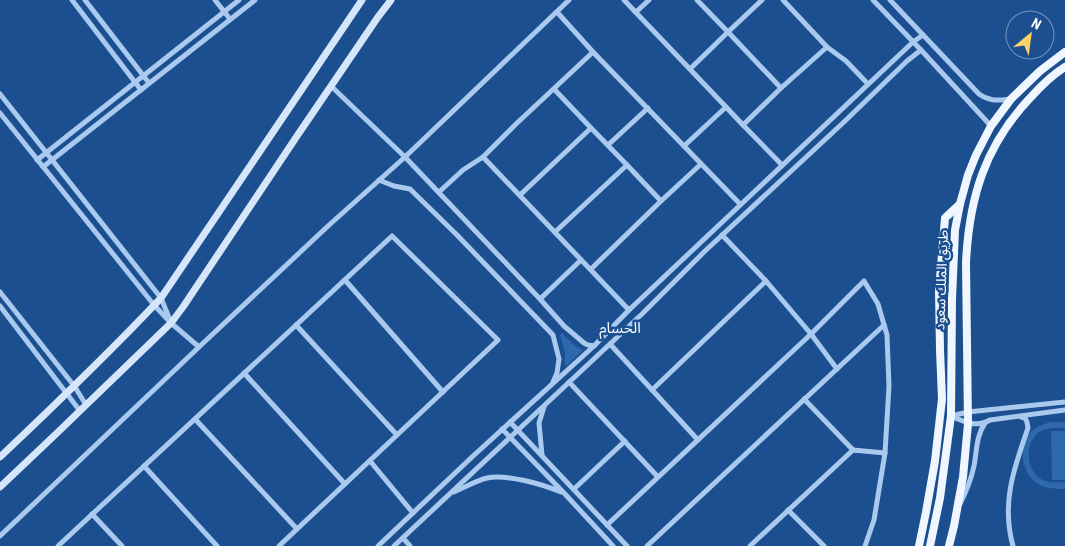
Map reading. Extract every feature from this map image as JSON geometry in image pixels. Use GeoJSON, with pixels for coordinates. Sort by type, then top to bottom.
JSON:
{"type":"FeatureCollection","features":[{"type":"Feature","properties":{"kind":"main road"},"geometry":{"type":"LineString","coordinates":[[0,457],[75,386],[161,298],[362,0]]}},
{"type":"Feature","properties":{"kind":"main road"},"geometry":{"type":"LineString","coordinates":[[0,487],[171,323],[330,86],[391,0]]}},
{"type":"Feature","properties":{"kind":"main road","name":"طريق الملك سعود"},"geometry":{"type":"LineString","coordinates":[[930,546],[940,498],[951,416],[952,299],[955,230],[960,204],[968,175],[991,126],[1011,99],[1040,71],[1065,52]]}},
{"type":"Feature","properties":{"kind":"main road","name":"طريق الملك سعود"},"geometry":{"type":"LineString","coordinates":[[949,546],[963,477],[968,424],[966,256],[970,218],[977,187],[989,157],[1003,131],[1019,109],[1037,90],[1065,67]]}},
{"type":"Feature","properties":{"kind":"main road"},"geometry":{"type":"LineString","coordinates":[[919,546],[934,469],[942,399],[939,291],[945,218],[960,204]]}},
{"type":"Feature","properties":{"kind":"street"},"geometry":{"type":"LineString","coordinates":[[72,0],[141,90]]}},
{"type":"Feature","properties":{"kind":"street"},"geometry":{"type":"LineString","coordinates":[[85,0],[150,83]]}},
{"type":"Feature","properties":{"kind":"street"},"geometry":{"type":"LineString","coordinates":[[215,0],[230,19]]}},
{"type":"Feature","properties":{"kind":"street"},"geometry":{"type":"LineString","coordinates":[[37,160],[224,12],[232,2],[239,0]]}},
{"type":"Feature","properties":{"kind":"street"},"geometry":{"type":"LineString","coordinates":[[43,167],[255,0]]}},
{"type":"Feature","properties":{"kind":"street"},"geometry":{"type":"LineString","coordinates":[[0,536],[328,226],[405,157],[569,0]]}},
{"type":"Feature","properties":{"kind":"street"},"geometry":{"type":"LineString","coordinates":[[624,0],[782,165]]}},
{"type":"Feature","properties":{"kind":"street"},"geometry":{"type":"LineString","coordinates":[[636,12],[648,0]]}},
{"type":"Feature","properties":{"kind":"street"},"geometry":{"type":"LineString","coordinates":[[697,0],[781,88]]}},
{"type":"Feature","properties":{"kind":"street"},"geometry":{"type":"LineString","coordinates":[[690,69],[762,0]]}},
{"type":"Feature","properties":{"kind":"street"},"geometry":{"type":"LineString","coordinates":[[783,0],[826,46],[846,61],[868,84]]}},
{"type":"Feature","properties":{"kind":"street"},"geometry":{"type":"LineString","coordinates":[[873,0],[991,126]]}},
{"type":"Feature","properties":{"kind":"street"},"geometry":{"type":"LineString","coordinates":[[890,0],[979,94],[990,100],[1011,99]]}},
{"type":"Feature","properties":{"kind":"street"},"geometry":{"type":"LineString","coordinates":[[232,2],[240,12]]}},
{"type":"Feature","properties":{"kind":"street"},"geometry":{"type":"LineString","coordinates":[[557,12],[593,52],[740,204]]}},
{"type":"Feature","properties":{"kind":"street"},"geometry":{"type":"LineString","coordinates":[[378,546],[502,429],[594,346],[740,204],[912,42],[923,34]]}},
{"type":"Feature","properties":{"kind":"street"},"geometry":{"type":"LineString","coordinates":[[743,125],[826,46]]}},
{"type":"Feature","properties":{"kind":"street"},"geometry":{"type":"LineString","coordinates":[[394,546],[642,314],[705,251],[824,141],[907,60],[921,50]]}},
{"type":"Feature","properties":{"kind":"street"},"geometry":{"type":"LineString","coordinates":[[439,192],[463,170],[483,157],[593,52]]}},
{"type":"Feature","properties":{"kind":"street"},"geometry":{"type":"LineString","coordinates":[[330,86],[405,157],[575,337],[584,343],[594,346]]}},
{"type":"Feature","properties":{"kind":"street"},"geometry":{"type":"LineString","coordinates":[[554,89],[661,201]]}},
{"type":"Feature","properties":{"kind":"street"},"geometry":{"type":"LineString","coordinates":[[0,94],[161,298],[171,323]]}},
{"type":"Feature","properties":{"kind":"street"},"geometry":{"type":"LineString","coordinates":[[684,146],[726,107]]}},
{"type":"Feature","properties":{"kind":"street"},"geometry":{"type":"LineString","coordinates":[[608,145],[648,108]]}},
{"type":"Feature","properties":{"kind":"street"},"geometry":{"type":"LineString","coordinates":[[0,114],[154,305],[199,348]]}},
{"type":"Feature","properties":{"kind":"street"},"geometry":{"type":"LineString","coordinates":[[520,195],[591,128]]}},
{"type":"Feature","properties":{"kind":"street"},"geometry":{"type":"LineString","coordinates":[[483,157],[629,310]]}},
{"type":"Feature","properties":{"kind":"street"},"geometry":{"type":"LineString","coordinates":[[590,269],[701,164]]}},
{"type":"Feature","properties":{"kind":"street"},"geometry":{"type":"LineString","coordinates":[[555,232],[627,165]]}},
{"type":"Feature","properties":{"kind":"street"},"geometry":{"type":"LineString","coordinates":[[379,180],[394,186],[410,189],[457,235],[553,336],[559,359],[557,373],[552,384]]}},
{"type":"Feature","properties":{"kind":"street"},"geometry":{"type":"LineString","coordinates":[[722,235],[766,281],[811,334],[837,369]]}},
{"type":"Feature","properties":{"kind":"street"},"geometry":{"type":"LineString","coordinates":[[58,546],[392,236],[498,340],[279,546]]}},
{"type":"Feature","properties":{"kind":"street"},"geometry":{"type":"LineString","coordinates":[[540,299],[582,260]]}},
{"type":"Feature","properties":{"kind":"street"},"geometry":{"type":"LineString","coordinates":[[345,280],[443,392]]}},
{"type":"Feature","properties":{"kind":"street"},"geometry":{"type":"LineString","coordinates":[[652,390],[766,281]]}},
{"type":"Feature","properties":{"kind":"street"},"geometry":{"type":"LineString","coordinates":[[607,525],[864,282],[878,304],[887,336],[888,386],[885,453],[874,520],[866,546]]}},
{"type":"Feature","properties":{"kind":"street"},"geometry":{"type":"LineString","coordinates":[[0,292],[75,386],[86,404]]}},
{"type":"Feature","properties":{"kind":"street"},"geometry":{"type":"LineString","coordinates":[[0,306],[80,411]]}},
{"type":"Feature","properties":{"kind":"street"},"geometry":{"type":"LineString","coordinates":[[647,546],[884,324]]}},
{"type":"Feature","properties":{"kind":"street"},"geometry":{"type":"LineString","coordinates":[[296,325],[397,435]]}},
{"type":"Feature","properties":{"kind":"street"},"geometry":{"type":"LineString","coordinates":[[610,344],[698,440]]}},
{"type":"Feature","properties":{"kind":"street"},"geometry":{"type":"LineString","coordinates":[[244,373],[345,484]]}},
{"type":"Feature","properties":{"kind":"street"},"geometry":{"type":"LineString","coordinates":[[569,382],[658,477]]}},
{"type":"Feature","properties":{"kind":"street"},"geometry":{"type":"LineString","coordinates":[[804,399],[853,450],[885,453]]}},
{"type":"Feature","properties":{"kind":"street"},"geometry":{"type":"LineString","coordinates":[[951,416],[968,412],[1065,402]]}},
{"type":"Feature","properties":{"kind":"street"},"geometry":{"type":"LineString","coordinates":[[542,456],[539,423],[544,406]]}},
{"type":"Feature","properties":{"kind":"street"},"geometry":{"type":"LineString","coordinates":[[957,511],[968,487],[974,466],[979,431],[985,423],[990,420],[1065,410]]}},
{"type":"Feature","properties":{"kind":"street"},"geometry":{"type":"LineString","coordinates":[[951,416],[968,424],[985,423]]}},
{"type":"Feature","properties":{"kind":"street"},"geometry":{"type":"LineString","coordinates":[[1013,546],[1010,538],[1007,509],[1009,490],[1013,470],[1028,428],[1025,418],[1018,416]]}},
{"type":"Feature","properties":{"kind":"street"},"geometry":{"type":"LineString","coordinates":[[194,420],[297,529]]}},
{"type":"Feature","properties":{"kind":"street"},"geometry":{"type":"LineString","coordinates":[[510,422],[627,546]]}},
{"type":"Feature","properties":{"kind":"street"},"geometry":{"type":"LineString","coordinates":[[502,429],[613,546]]}},
{"type":"Feature","properties":{"kind":"street"},"geometry":{"type":"LineString","coordinates":[[574,489],[625,440]]}},
{"type":"Feature","properties":{"kind":"street"},"geometry":{"type":"LineString","coordinates":[[750,546],[853,450]]}},
{"type":"Feature","properties":{"kind":"street"},"geometry":{"type":"LineString","coordinates":[[370,461],[413,512]]}},
{"type":"Feature","properties":{"kind":"street"},"geometry":{"type":"LineString","coordinates":[[144,466],[217,546]]}},
{"type":"Feature","properties":{"kind":"street"},"geometry":{"type":"LineString","coordinates":[[451,493],[487,478],[506,478],[544,485],[564,493]]}},
{"type":"Feature","properties":{"kind":"street"},"geometry":{"type":"LineString","coordinates":[[788,510],[824,546]]}},
{"type":"Feature","properties":{"kind":"street"},"geometry":{"type":"LineString","coordinates":[[92,514],[122,546]]}},
{"type":"Feature","properties":{"kind":"street"},"geometry":{"type":"LineString","coordinates":[[402,538],[410,546]]}},
{"type":"Feature","properties":{"kind":"shaded area"},"geometry":{"type":"Polygon","coordinates":[[[562,333],[573,344],[583,350],[566,366],[560,335],[562,333]]]}},
{"type":"Feature","properties":{"kind":"shaded area"},"geometry":{"type":"Polygon","coordinates":[[[1050,422],[1065,422],[1065,428],[1047,429],[1035,436],[1029,450],[1030,465],[1038,477],[1045,481],[1065,482],[1065,489],[1042,486],[1031,477],[1024,464],[1023,450],[1028,436],[1035,429],[1050,422]]]}},
{"type":"Feature","properties":{"kind":"shaded area"},"geometry":{"type":"Polygon","coordinates":[[[1051,431],[1065,431],[1065,480],[1052,480],[1051,431]]]}},
{"type":"Feature","properties":{"kind":"district","name":"الحسام"},"geometry":{"type":"Point","coordinates":[620,328]}}]}
